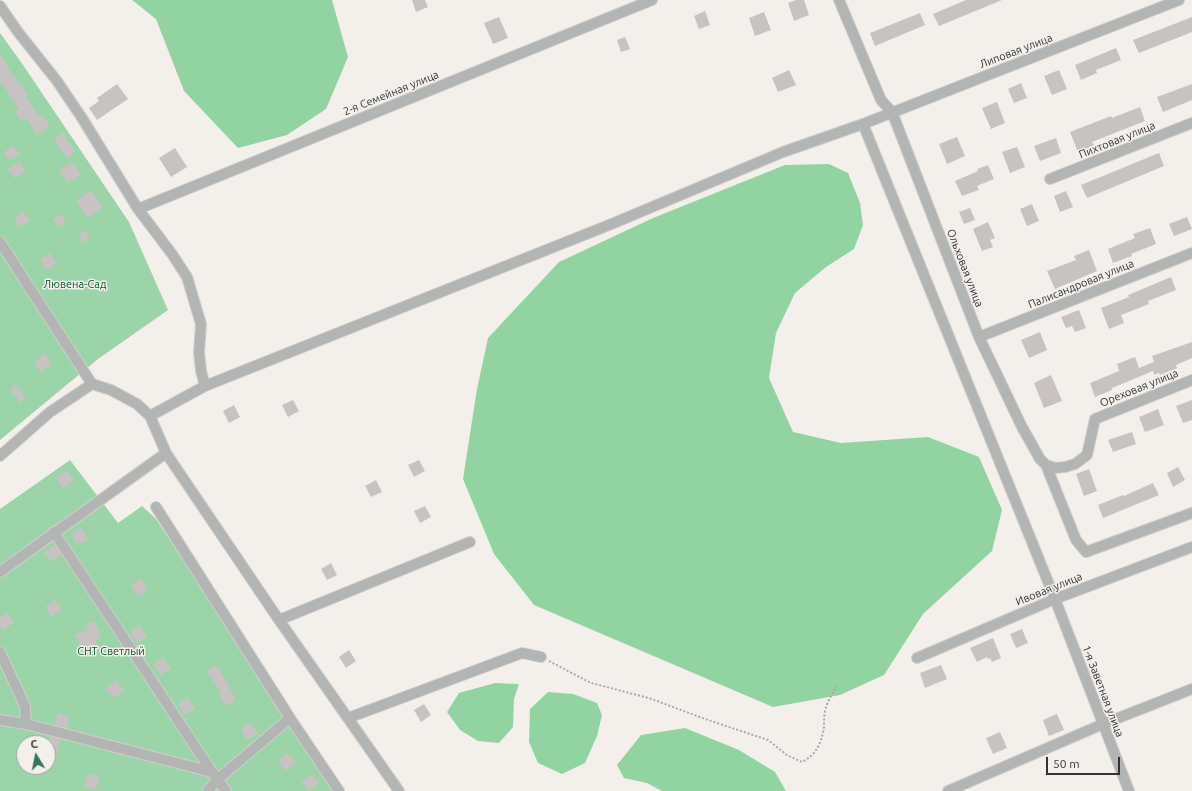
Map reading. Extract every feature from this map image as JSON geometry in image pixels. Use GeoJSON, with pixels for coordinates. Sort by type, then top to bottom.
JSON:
{"type":"FeatureCollection","features":[{"type":"Feature","properties":{"kind":"street","name":"2-я Семейная улица"},"geometry":{"type":"LineString","coordinates":[[138,209],[652,0]]}},
{"type":"Feature","properties":{"kind":"street","name":"Ольховая улица"},"geometry":{"type":"LineString","coordinates":[[839,0],[881,100],[892,112],[979,337],[1022,427],[1040,459],[1046,465],[1076,540],[1086,552],[1192,513]]}},
{"type":"Feature","properties":{"kind":"street","name":"Липовая улица"},"geometry":{"type":"LineString","coordinates":[[150,416],[205,386],[614,223],[783,152],[863,124],[1179,0]]}},
{"type":"Feature","properties":{"kind":"street"},"geometry":{"type":"LineString","coordinates":[[0,6],[57,81],[82,118],[138,209],[172,254],[187,277],[201,324],[199,352],[201,371],[205,386]]}},
{"type":"Feature","properties":{"kind":"street"},"geometry":{"type":"LineString","coordinates":[[0,23],[14,26]]}},
{"type":"Feature","properties":{"kind":"street","name":"Пихтовая улица"},"geometry":{"type":"LineString","coordinates":[[1050,179],[1192,123]]}},
{"type":"Feature","properties":{"kind":"street","name":"1-я Заветная улица"},"geometry":{"type":"LineString","coordinates":[[863,124],[1056,599],[1129,791]]}},
{"type":"Feature","properties":{"kind":"street"},"geometry":{"type":"LineString","coordinates":[[0,242],[92,384],[111,390],[137,404],[150,416],[166,453],[279,620],[399,791]]}},
{"type":"Feature","properties":{"kind":"street","name":"Палисандровая улица"},"geometry":{"type":"LineString","coordinates":[[979,337],[1192,253]]}},
{"type":"Feature","properties":{"kind":"street","name":"Ореховая улица"},"geometry":{"type":"LineString","coordinates":[[1046,465],[1055,468],[1065,468],[1076,464],[1084,458],[1087,455],[1095,419],[1192,380]]}},
{"type":"Feature","properties":{"kind":"street"},"geometry":{"type":"LineString","coordinates":[[0,456],[50,412],[92,384]]}},
{"type":"Feature","properties":{"kind":"street"},"geometry":{"type":"LineString","coordinates":[[0,572],[166,453]]}},
{"type":"Feature","properties":{"kind":"street"},"geometry":{"type":"LineString","coordinates":[[156,507],[290,718],[339,791]]}},
{"type":"Feature","properties":{"kind":"street"},"geometry":{"type":"LineString","coordinates":[[54,532],[214,776],[226,791]]}},
{"type":"Feature","properties":{"kind":"street"},"geometry":{"type":"LineString","coordinates":[[279,620],[470,542]]}},
{"type":"Feature","properties":{"kind":"street","name":"Ивовая улица"},"geometry":{"type":"LineString","coordinates":[[917,658],[1056,599],[1192,547]]}},
{"type":"Feature","properties":{"kind":"street"},"geometry":{"type":"LineString","coordinates":[[0,652],[25,706],[26,724]]}},
{"type":"Feature","properties":{"kind":"street"},"geometry":{"type":"LineString","coordinates":[[348,718],[522,653],[541,657]]}},
{"type":"Feature","properties":{"kind":"street"},"geometry":{"type":"LineString","coordinates":[[948,791],[1103,724],[1192,689]]}},
{"type":"Feature","properties":{"kind":"street"},"geometry":{"type":"LineString","coordinates":[[208,791],[214,776],[290,718]]}},
{"type":"Feature","properties":{"kind":"street"},"geometry":{"type":"LineString","coordinates":[[0,720],[26,724],[214,776]]}},
{"type":"Feature","properties":{"kind":"path"},"geometry":{"type":"LineString","coordinates":[[541,657],[591,683],[648,698],[705,720],[768,740],[787,755],[802,762],[811,758],[820,745],[825,711],[828,701],[837,686]]}},
{"type":"Feature","properties":{"kind":"green space"},"geometry":{"type":"Polygon","coordinates":[[[132,0],[332,0],[348,57],[326,109],[287,135],[238,148],[184,91],[156,19],[132,0]]]}},
{"type":"Feature","properties":{"kind":"green space","name":"Лювена-Сад"},"geometry":{"type":"Polygon","coordinates":[[[0,33],[129,222],[168,310],[98,359],[0,440],[0,33]]]}},
{"type":"Feature","properties":{"kind":"green space"},"geometry":{"type":"Polygon","coordinates":[[[829,164],[848,173],[860,203],[863,225],[854,249],[826,267],[795,293],[776,333],[769,378],[793,432],[841,443],[928,437],[979,457],[1002,510],[992,551],[923,614],[884,675],[840,695],[773,707],[534,605],[494,554],[463,479],[477,389],[488,338],[559,262],[653,218],[785,165],[829,164]]]}},
{"type":"Feature","properties":{"kind":"green space","name":"СНТ Светлый"},"geometry":{"type":"Polygon","coordinates":[[[70,460],[118,523],[142,506],[156,519],[336,791],[0,791],[0,509],[70,460]]]}},
{"type":"Feature","properties":{"kind":"green space"},"geometry":{"type":"Polygon","coordinates":[[[495,683],[519,684],[514,699],[513,727],[499,743],[478,741],[460,730],[447,712],[459,693],[495,683]]]}},
{"type":"Feature","properties":{"kind":"green space"},"geometry":{"type":"Polygon","coordinates":[[[548,692],[573,694],[597,703],[602,715],[597,736],[585,763],[562,774],[538,763],[529,742],[530,709],[548,692]]]}},
{"type":"Feature","properties":{"kind":"green space"},"geometry":{"type":"Polygon","coordinates":[[[685,728],[739,750],[775,772],[786,791],[662,791],[647,783],[624,778],[617,765],[641,735],[685,728]]]}},
{"type":"Feature","properties":{"kind":"building"},"geometry":{"type":"Polygon","coordinates":[[[412,0],[425,0],[428,7],[416,12],[412,0]]]}},
{"type":"Feature","properties":{"kind":"building"},"geometry":{"type":"Polygon","coordinates":[[[796,0],[804,0],[809,15],[794,21],[788,3],[796,0]]]}},
{"type":"Feature","properties":{"kind":"building"},"geometry":{"type":"Polygon","coordinates":[[[966,0],[1002,0],[939,26],[933,14],[966,0]]]}},
{"type":"Feature","properties":{"kind":"building"},"geometry":{"type":"Polygon","coordinates":[[[705,11],[710,25],[699,29],[694,16],[705,11]]]}},
{"type":"Feature","properties":{"kind":"building"},"geometry":{"type":"Polygon","coordinates":[[[764,12],[771,30],[755,36],[749,18],[764,12]]]}},
{"type":"Feature","properties":{"kind":"building"},"geometry":{"type":"Polygon","coordinates":[[[920,13],[925,25],[875,46],[870,33],[920,13]]]}},
{"type":"Feature","properties":{"kind":"building"},"geometry":{"type":"Polygon","coordinates":[[[499,17],[508,38],[493,44],[484,23],[499,17]]]}},
{"type":"Feature","properties":{"kind":"building"},"geometry":{"type":"Polygon","coordinates":[[[1192,17],[1192,32],[1139,53],[1133,40],[1192,17]]]}},
{"type":"Feature","properties":{"kind":"building"},"geometry":{"type":"Polygon","coordinates":[[[625,37],[630,49],[621,52],[617,40],[625,37]]]}},
{"type":"Feature","properties":{"kind":"building"},"geometry":{"type":"Polygon","coordinates":[[[1116,48],[1121,60],[1096,70],[1097,73],[1081,80],[1075,65],[1116,48]]]}},
{"type":"Feature","properties":{"kind":"building"},"geometry":{"type":"Polygon","coordinates":[[[0,54],[18,83],[19,82],[28,95],[26,96],[39,116],[42,114],[50,127],[37,135],[27,118],[21,121],[15,111],[19,109],[0,81],[0,54]]]}},
{"type":"Feature","properties":{"kind":"building"},"geometry":{"type":"Polygon","coordinates":[[[789,70],[796,85],[778,92],[772,78],[789,70]]]}},
{"type":"Feature","properties":{"kind":"building"},"geometry":{"type":"Polygon","coordinates":[[[1059,70],[1067,89],[1052,95],[1044,76],[1059,70]]]}},
{"type":"Feature","properties":{"kind":"building"},"geometry":{"type":"Polygon","coordinates":[[[1021,83],[1027,98],[1014,103],[1008,89],[1021,83]]]}},
{"type":"Feature","properties":{"kind":"building"},"geometry":{"type":"Polygon","coordinates":[[[117,84],[128,99],[97,120],[89,108],[99,101],[97,98],[117,84]]]}},
{"type":"Feature","properties":{"kind":"building"},"geometry":{"type":"Polygon","coordinates":[[[1192,84],[1192,100],[1163,112],[1157,97],[1192,84]]]}},
{"type":"Feature","properties":{"kind":"building"},"geometry":{"type":"Polygon","coordinates":[[[997,102],[1005,123],[991,129],[982,108],[997,102]]]}},
{"type":"Feature","properties":{"kind":"building"},"geometry":{"type":"Polygon","coordinates":[[[1140,107],[1145,121],[1092,142],[1094,145],[1078,152],[1070,132],[1111,116],[1112,118],[1140,107]]]}},
{"type":"Feature","properties":{"kind":"building"},"geometry":{"type":"Polygon","coordinates":[[[63,133],[75,152],[67,158],[54,139],[63,133]]]}},
{"type":"Feature","properties":{"kind":"building"},"geometry":{"type":"Polygon","coordinates":[[[957,137],[965,156],[947,164],[939,144],[957,137]]]}},
{"type":"Feature","properties":{"kind":"building"},"geometry":{"type":"Polygon","coordinates":[[[1056,138],[1061,153],[1040,161],[1034,146],[1056,138]]]}},
{"type":"Feature","properties":{"kind":"building"},"geometry":{"type":"Polygon","coordinates":[[[13,145],[20,154],[10,161],[4,152],[13,145]]]}},
{"type":"Feature","properties":{"kind":"building"},"geometry":{"type":"Polygon","coordinates":[[[1017,147],[1025,167],[1010,173],[1002,152],[1017,147]]]}},
{"type":"Feature","properties":{"kind":"building"},"geometry":{"type":"Polygon","coordinates":[[[175,148],[187,167],[171,177],[159,158],[175,148]]]}},
{"type":"Feature","properties":{"kind":"building"},"geometry":{"type":"Polygon","coordinates":[[[1159,153],[1164,166],[1087,198],[1081,185],[1159,153]]]}},
{"type":"Feature","properties":{"kind":"building"},"geometry":{"type":"Polygon","coordinates":[[[19,162],[26,171],[15,179],[8,169],[19,162]]]}},
{"type":"Feature","properties":{"kind":"building"},"geometry":{"type":"Polygon","coordinates":[[[73,162],[81,175],[67,183],[59,171],[73,162]]]}},
{"type":"Feature","properties":{"kind":"building"},"geometry":{"type":"Polygon","coordinates":[[[988,165],[994,179],[977,186],[979,190],[962,196],[955,181],[988,165]]]}},
{"type":"Feature","properties":{"kind":"building"},"geometry":{"type":"Polygon","coordinates":[[[91,190],[103,208],[88,218],[76,201],[91,190]]]}},
{"type":"Feature","properties":{"kind":"building"},"geometry":{"type":"Polygon","coordinates":[[[1066,191],[1073,207],[1060,212],[1054,196],[1066,191]]]}},
{"type":"Feature","properties":{"kind":"building"},"geometry":{"type":"Polygon","coordinates":[[[1032,204],[1039,221],[1027,226],[1020,209],[1032,204]]]}},
{"type":"Feature","properties":{"kind":"building"},"geometry":{"type":"Polygon","coordinates":[[[970,208],[975,220],[964,224],[959,212],[970,208]]]}},
{"type":"Feature","properties":{"kind":"building"},"geometry":{"type":"Polygon","coordinates":[[[23,211],[30,220],[20,227],[14,218],[23,211]]]}},
{"type":"Feature","properties":{"kind":"building"},"geometry":{"type":"Polygon","coordinates":[[[61,214],[66,222],[59,227],[53,219],[61,214]]]}},
{"type":"Feature","properties":{"kind":"building"},"geometry":{"type":"Polygon","coordinates":[[[1187,217],[1192,229],[1174,236],[1169,224],[1187,217]]]}},
{"type":"Feature","properties":{"kind":"building"},"geometry":{"type":"Polygon","coordinates":[[[988,222],[995,238],[990,240],[993,247],[982,251],[973,229],[988,222]]]}},
{"type":"Feature","properties":{"kind":"building"},"geometry":{"type":"Polygon","coordinates":[[[1150,228],[1156,244],[1131,254],[1132,256],[1113,263],[1108,249],[1135,238],[1133,234],[1150,228]]]}},
{"type":"Feature","properties":{"kind":"building"},"geometry":{"type":"Polygon","coordinates":[[[85,230],[90,238],[83,243],[78,235],[85,230]]]}},
{"type":"Feature","properties":{"kind":"building"},"geometry":{"type":"Polygon","coordinates":[[[1089,250],[1097,271],[1055,289],[1047,271],[1076,260],[1074,256],[1089,250]]]}},
{"type":"Feature","properties":{"kind":"building"},"geometry":{"type":"Polygon","coordinates":[[[50,253],[56,264],[46,270],[40,260],[50,253]]]}},
{"type":"Feature","properties":{"kind":"building"},"geometry":{"type":"Polygon","coordinates":[[[1171,277],[1176,290],[1148,301],[1149,304],[1121,315],[1124,323],[1109,329],[1101,308],[1129,297],[1128,295],[1171,277]]]}},
{"type":"Feature","properties":{"kind":"building"},"geometry":{"type":"Polygon","coordinates":[[[1079,310],[1086,328],[1075,332],[1072,326],[1066,328],[1061,317],[1079,310]]]}},
{"type":"Feature","properties":{"kind":"building"},"geometry":{"type":"Polygon","coordinates":[[[1040,332],[1047,350],[1029,358],[1021,340],[1040,332]]]}},
{"type":"Feature","properties":{"kind":"building"},"geometry":{"type":"Polygon","coordinates":[[[1192,342],[1192,358],[1176,365],[1177,368],[1160,375],[1159,373],[1154,375],[1153,371],[1112,388],[1112,390],[1095,397],[1090,383],[1119,371],[1117,364],[1135,357],[1139,368],[1154,362],[1152,356],[1192,342]]]}},
{"type":"Feature","properties":{"kind":"building"},"geometry":{"type":"Polygon","coordinates":[[[45,354],[52,364],[41,372],[34,362],[45,354]]]}},
{"type":"Feature","properties":{"kind":"building"},"geometry":{"type":"Polygon","coordinates":[[[1051,375],[1062,401],[1044,408],[1034,383],[1051,375]]]}},
{"type":"Feature","properties":{"kind":"building"},"geometry":{"type":"Polygon","coordinates":[[[16,384],[26,398],[20,403],[10,389],[16,384]]]}},
{"type":"Feature","properties":{"kind":"building"},"geometry":{"type":"Polygon","coordinates":[[[293,400],[299,411],[288,417],[282,405],[293,400]]]}},
{"type":"Feature","properties":{"kind":"building"},"geometry":{"type":"Polygon","coordinates":[[[1192,400],[1192,420],[1183,423],[1176,406],[1192,400]]]}},
{"type":"Feature","properties":{"kind":"building"},"geometry":{"type":"Polygon","coordinates":[[[234,405],[240,417],[229,423],[223,411],[234,405]]]}},
{"type":"Feature","properties":{"kind":"building"},"geometry":{"type":"Polygon","coordinates":[[[1158,409],[1164,425],[1145,432],[1139,417],[1158,409]]]}},
{"type":"Feature","properties":{"kind":"building"},"geometry":{"type":"Polygon","coordinates":[[[1132,432],[1136,444],[1113,452],[1108,440],[1132,432]]]}},
{"type":"Feature","properties":{"kind":"building"},"geometry":{"type":"Polygon","coordinates":[[[419,460],[425,471],[414,477],[408,465],[419,460]]]}},
{"type":"Feature","properties":{"kind":"building"},"geometry":{"type":"Polygon","coordinates":[[[1178,467],[1185,480],[1173,487],[1167,473],[1178,467]]]}},
{"type":"Feature","properties":{"kind":"building"},"geometry":{"type":"Polygon","coordinates":[[[1089,469],[1097,491],[1084,496],[1076,474],[1089,469]]]}},
{"type":"Feature","properties":{"kind":"building"},"geometry":{"type":"Polygon","coordinates":[[[67,470],[74,481],[63,488],[56,477],[67,470]]]}},
{"type":"Feature","properties":{"kind":"building"},"geometry":{"type":"Polygon","coordinates":[[[376,480],[382,492],[371,497],[365,486],[376,480]]]}},
{"type":"Feature","properties":{"kind":"building"},"geometry":{"type":"Polygon","coordinates":[[[1153,483],[1159,495],[1103,518],[1098,505],[1123,495],[1124,496],[1153,483]]]}},
{"type":"Feature","properties":{"kind":"building"},"geometry":{"type":"Polygon","coordinates":[[[425,506],[431,517],[420,523],[414,511],[425,506]]]}},
{"type":"Feature","properties":{"kind":"building"},"geometry":{"type":"Polygon","coordinates":[[[81,528],[88,539],[77,545],[71,534],[81,528]]]}},
{"type":"Feature","properties":{"kind":"building"},"geometry":{"type":"Polygon","coordinates":[[[55,545],[61,555],[51,562],[44,552],[55,545]]]}},
{"type":"Feature","properties":{"kind":"building"},"geometry":{"type":"Polygon","coordinates":[[[331,563],[337,575],[327,580],[321,569],[331,563]]]}},
{"type":"Feature","properties":{"kind":"building"},"geometry":{"type":"Polygon","coordinates":[[[141,579],[148,590],[138,597],[131,585],[141,579]]]}},
{"type":"Feature","properties":{"kind":"building"},"geometry":{"type":"Polygon","coordinates":[[[55,600],[62,610],[51,617],[45,607],[55,600]]]}},
{"type":"Feature","properties":{"kind":"building"},"geometry":{"type":"Polygon","coordinates":[[[7,613],[14,623],[3,630],[0,626],[0,618],[7,613]]]}},
{"type":"Feature","properties":{"kind":"building"},"geometry":{"type":"Polygon","coordinates":[[[95,621],[101,638],[95,640],[98,648],[84,654],[75,635],[88,629],[86,625],[95,621]]]}},
{"type":"Feature","properties":{"kind":"building"},"geometry":{"type":"Polygon","coordinates":[[[140,626],[147,637],[137,643],[130,632],[140,626]]]}},
{"type":"Feature","properties":{"kind":"building"},"geometry":{"type":"Polygon","coordinates":[[[1022,629],[1028,643],[1016,648],[1010,634],[1022,629]]]}},
{"type":"Feature","properties":{"kind":"building"},"geometry":{"type":"Polygon","coordinates":[[[993,638],[1001,658],[992,662],[990,658],[988,659],[987,657],[977,662],[970,648],[993,638]]]}},
{"type":"Feature","properties":{"kind":"building"},"geometry":{"type":"Polygon","coordinates":[[[349,650],[356,661],[346,668],[339,657],[349,650]]]}},
{"type":"Feature","properties":{"kind":"building"},"geometry":{"type":"Polygon","coordinates":[[[164,658],[171,669],[160,675],[153,664],[164,658]]]}},
{"type":"Feature","properties":{"kind":"building"},"geometry":{"type":"Polygon","coordinates":[[[217,665],[236,700],[225,706],[219,694],[221,693],[207,671],[217,665]]]}},
{"type":"Feature","properties":{"kind":"building"},"geometry":{"type":"Polygon","coordinates":[[[941,665],[947,679],[925,688],[920,673],[941,665]]]}},
{"type":"Feature","properties":{"kind":"building"},"geometry":{"type":"Polygon","coordinates":[[[117,681],[124,691],[113,698],[106,688],[117,681]]]}},
{"type":"Feature","properties":{"kind":"building"},"geometry":{"type":"Polygon","coordinates":[[[188,698],[195,709],[184,715],[178,704],[188,698]]]}},
{"type":"Feature","properties":{"kind":"building"},"geometry":{"type":"Polygon","coordinates":[[[424,704],[431,715],[421,722],[414,710],[424,704]]]}},
{"type":"Feature","properties":{"kind":"building"},"geometry":{"type":"Polygon","coordinates":[[[58,713],[70,717],[67,728],[55,725],[58,713]]]}},
{"type":"Feature","properties":{"kind":"building"},"geometry":{"type":"Polygon","coordinates":[[[1057,714],[1064,730],[1049,736],[1043,720],[1057,714]]]}},
{"type":"Feature","properties":{"kind":"building"},"geometry":{"type":"Polygon","coordinates":[[[251,723],[258,734],[247,740],[241,729],[251,723]]]}},
{"type":"Feature","properties":{"kind":"building"},"geometry":{"type":"Polygon","coordinates":[[[1000,732],[1007,748],[993,754],[986,738],[1000,732]]]}},
{"type":"Feature","properties":{"kind":"building"},"geometry":{"type":"Polygon","coordinates":[[[56,739],[60,740],[56,754],[56,739]]]}},
{"type":"Feature","properties":{"kind":"building"},"geometry":{"type":"Polygon","coordinates":[[[287,753],[296,762],[286,771],[278,762],[287,753]]]}},
{"type":"Feature","properties":{"kind":"building"},"geometry":{"type":"Polygon","coordinates":[[[88,773],[100,777],[96,789],[84,786],[88,773]]]}},
{"type":"Feature","properties":{"kind":"building"},"geometry":{"type":"Polygon","coordinates":[[[311,774],[319,783],[309,791],[301,782],[311,774]]]}}]}
